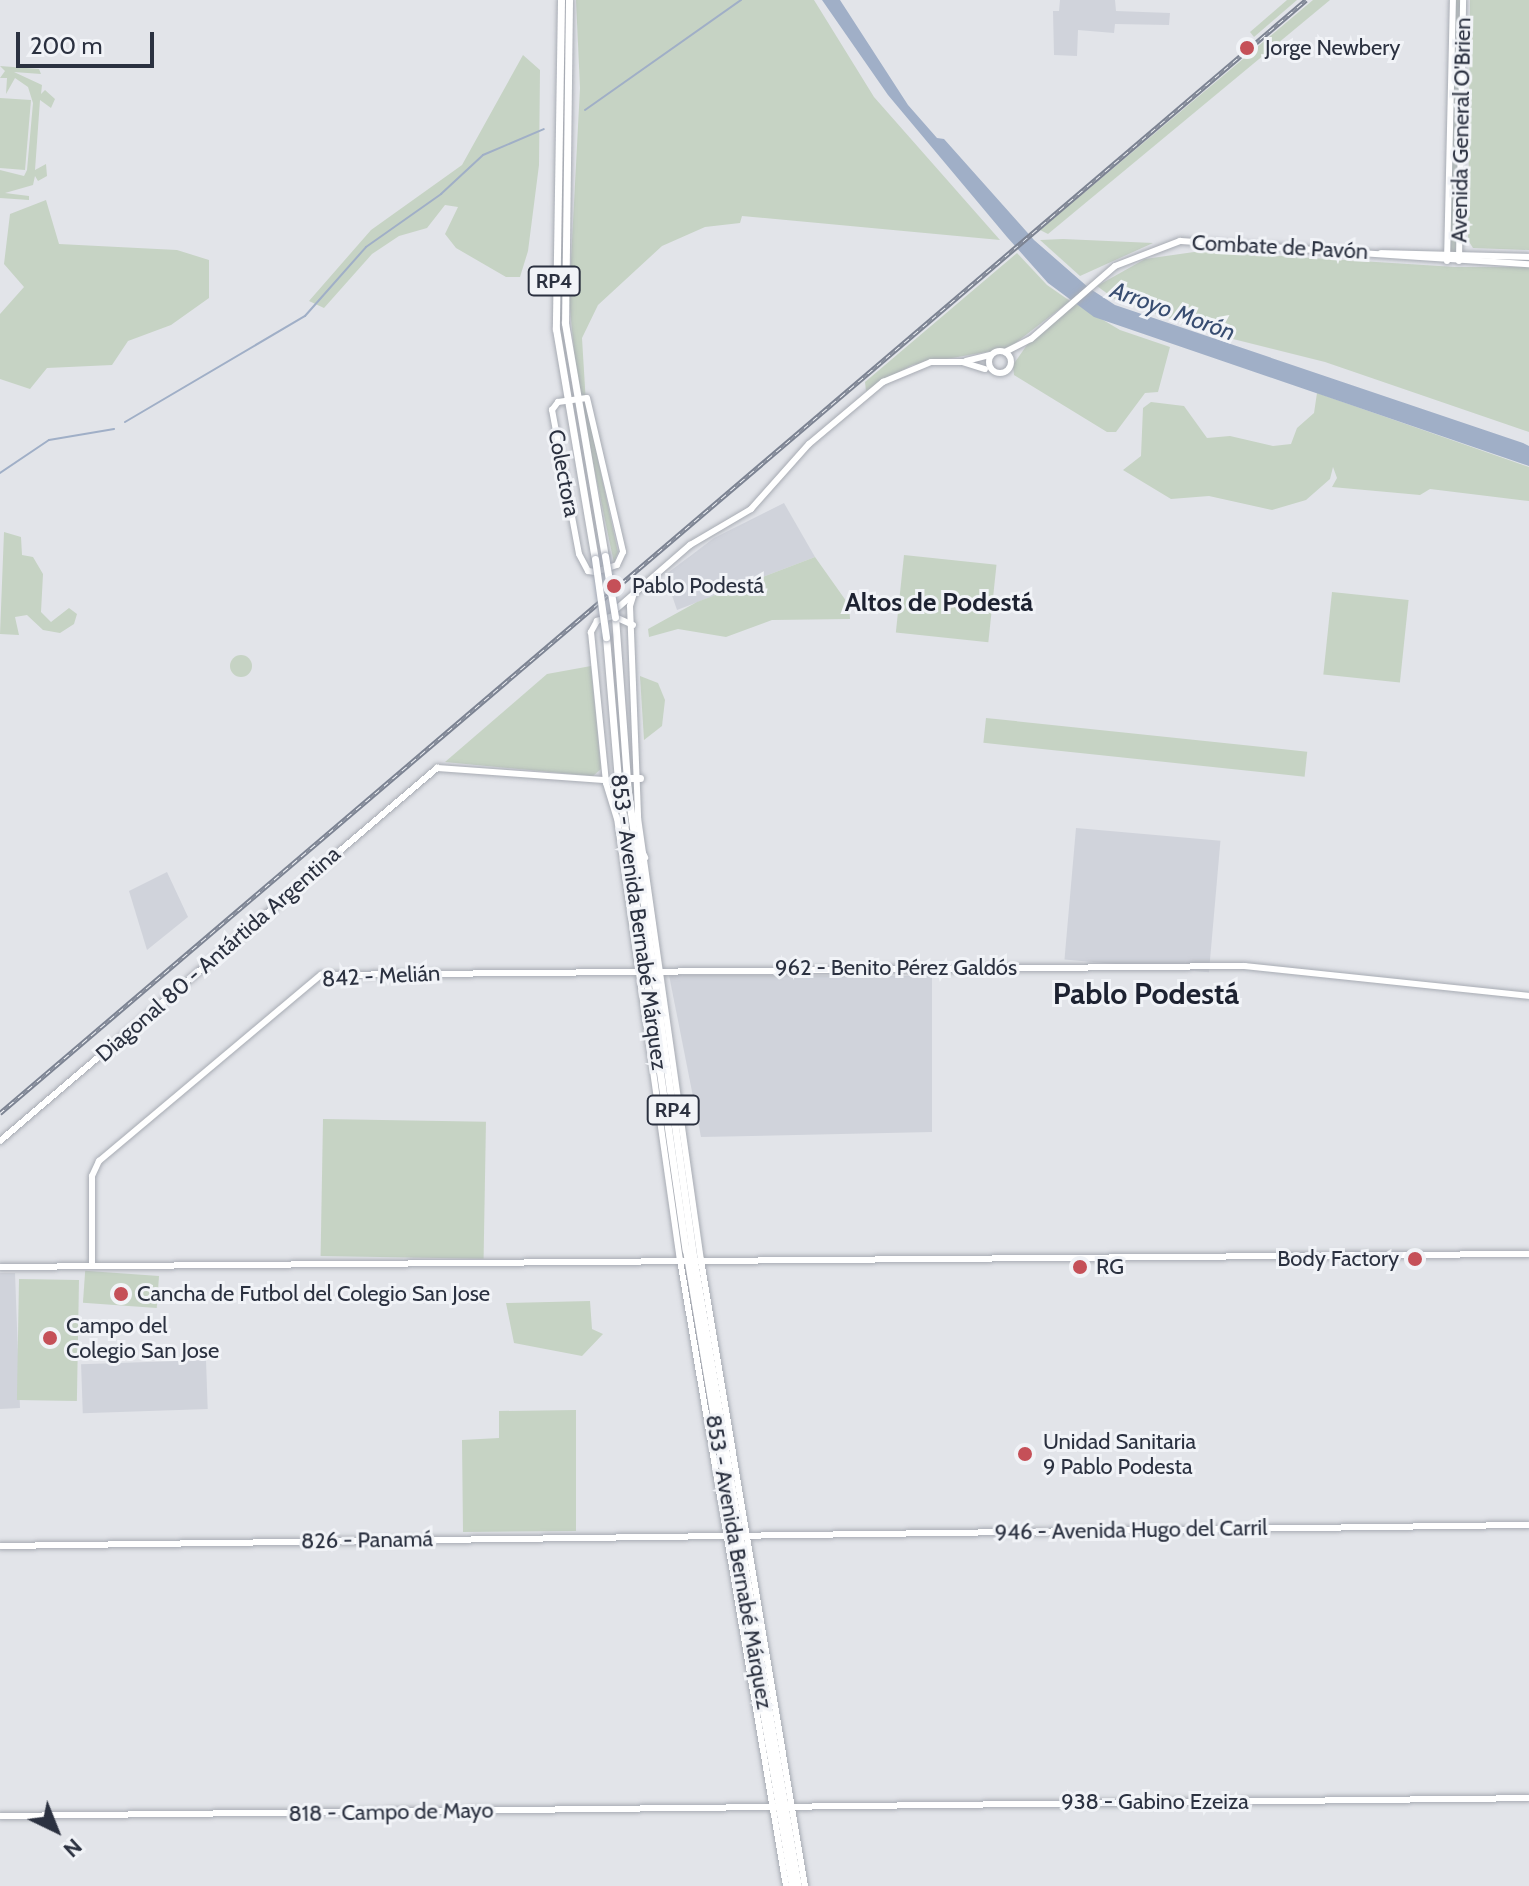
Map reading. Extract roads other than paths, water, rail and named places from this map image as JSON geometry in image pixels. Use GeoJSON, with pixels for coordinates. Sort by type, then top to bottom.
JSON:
{"type":"FeatureCollection","features":[{"type":"Feature","properties":{"kind":"main road","name":"853 - Avenida Bernabé Márquez"},"geometry":{"type":"LineString","coordinates":[[561,0],[568,40],[554,275],[565,401],[595,559],[606,637],[618,781],[649,970],[690,1260],[713,1371],[738,1536]]}},
{"type":"Feature","properties":{"kind":"main road","name":"853 - Avenida Bernabé Márquez"},"geometry":{"type":"LineString","coordinates":[[569,0],[563,264],[574,399],[605,556],[617,641],[633,835],[671,1146],[798,1886]]}},
{"type":"Feature","properties":{"kind":"main road"},"geometry":{"type":"LineString","coordinates":[[627,778],[640,778]]}},
{"type":"Feature","properties":{"kind":"main road"},"geometry":{"type":"LineString","coordinates":[[633,835],[644,857]]}},
{"type":"Feature","properties":{"kind":"main road"},"geometry":{"type":"LineString","coordinates":[[629,912],[635,899]]}},
{"type":"Feature","properties":{"kind":"main road"},"geometry":{"type":"LineString","coordinates":[[666,1158],[671,1146]]}},
{"type":"Feature","properties":{"kind":"main road"},"geometry":{"type":"LineString","coordinates":[[713,1371],[718,1357]]}},
{"type":"Feature","properties":{"kind":"main road","name":"853 - Avenida Bernabé Márquez"},"geometry":{"type":"LineString","coordinates":[[785,1807],[789,1886]]}},
{"type":"Feature","properties":{"kind":"main road"},"geometry":{"type":"LineString","coordinates":[[798,1886],[804,1872]]}},
{"type":"Feature","properties":{"kind":"street","name":"Avenida General O'Brien"},"geometry":{"type":"LineString","coordinates":[[1448,257],[1453,0]]}},
{"type":"Feature","properties":{"kind":"street","name":"Avenida General O'Brien"},"geometry":{"type":"LineString","coordinates":[[1459,258],[1463,0]]}},
{"type":"Feature","properties":{"kind":"street","name":"Combate de Pavón"},"geometry":{"type":"LineString","coordinates":[[1031,339],[1100,277],[1126,260],[1180,241],[1529,264]]}},
{"type":"Feature","properties":{"kind":"street","name":"Combate de Pavón"},"geometry":{"type":"LineString","coordinates":[[1459,258],[1529,257]]}},
{"type":"Feature","properties":{"kind":"street"},"geometry":{"type":"LineString","coordinates":[[605,618],[690,545],[751,509],[809,444],[883,382],[926,364],[962,362],[1005,352],[1031,339]]}},
{"type":"Feature","properties":{"kind":"street"},"geometry":{"type":"LineString","coordinates":[[994,353],[989,362],[993,371],[1003,373],[1031,339]]}},
{"type":"Feature","properties":{"kind":"street"},"geometry":{"type":"LineString","coordinates":[[1005,352],[1011,365]]}},
{"type":"Feature","properties":{"kind":"street"},"geometry":{"type":"LineString","coordinates":[[962,362],[985,369]]}},
{"type":"Feature","properties":{"kind":"street","name":"Colectora"},"geometry":{"type":"LineString","coordinates":[[587,398],[620,536],[619,563],[588,571],[579,554],[552,410],[574,399],[587,398]]}},
{"type":"Feature","properties":{"kind":"street","name":"853 - Avenida Bernabé Márquez"},"geometry":{"type":"LineString","coordinates":[[634,593],[649,970],[666,1158],[690,1260],[718,1357],[738,1536],[785,1807],[804,1872],[805,1886]]}},
{"type":"Feature","properties":{"kind":"street"},"geometry":{"type":"LineString","coordinates":[[605,618],[621,617],[633,625]]}},
{"type":"Feature","properties":{"kind":"street","name":"853 - Avenida Bernabé Márquez"},"geometry":{"type":"LineString","coordinates":[[605,618],[591,632],[606,783],[617,818],[629,912],[649,970]]}},
{"type":"Feature","properties":{"kind":"street","name":"Diagonal 80 - Antártida Argentina"},"geometry":{"type":"LineString","coordinates":[[0,1141],[437,768],[606,783]]}},
{"type":"Feature","properties":{"kind":"street"},"geometry":{"type":"LineString","coordinates":[[606,783],[618,781]]}},
{"type":"Feature","properties":{"kind":"street","name":"962 - Benito Pérez Galdós"},"geometry":{"type":"LineString","coordinates":[[649,970],[1245,966],[1529,996]]}},
{"type":"Feature","properties":{"kind":"street","name":"842 - Melián"},"geometry":{"type":"LineString","coordinates":[[92,1266],[93,1169],[316,976],[649,970]]}},
{"type":"Feature","properties":{"kind":"street"},"geometry":{"type":"LineString","coordinates":[[0,1267],[1529,1254]]}},
{"type":"Feature","properties":{"kind":"street","name":"946 - Avenida Hugo del Carril"},"geometry":{"type":"LineString","coordinates":[[738,1536],[1529,1525]]}},
{"type":"Feature","properties":{"kind":"street","name":"826 - Panamá"},"geometry":{"type":"LineString","coordinates":[[0,1546],[738,1536]]}},
{"type":"Feature","properties":{"kind":"street","name":"938 - Gabino Ezeiza"},"geometry":{"type":"LineString","coordinates":[[785,1807],[1529,1798]]}},
{"type":"Feature","properties":{"kind":"street","name":"818 - Campo de Mayo"},"geometry":{"type":"LineString","coordinates":[[0,1816],[785,1807]]}},
{"type":"Feature","properties":{"kind":"water","name":"Arroyo Morón"},"geometry":{"type":"Polygon","coordinates":[[[822,0],[840,0],[908,105],[937,138],[944,139],[1034,240],[1089,288],[1115,305],[1523,443],[1529,446],[1529,466],[1094,317],[1048,283],[1007,237],[888,95],[822,0]]]}},
{"type":"Feature","properties":{"kind":"waterway"},"geometry":{"type":"LineString","coordinates":[[585,110],[741,0]]}},
{"type":"Feature","properties":{"kind":"waterway"},"geometry":{"type":"LineString","coordinates":[[125,422],[305,316],[366,247],[441,194],[483,155],[544,129]]}},
{"type":"Feature","properties":{"kind":"waterway"},"geometry":{"type":"LineString","coordinates":[[0,473],[49,440],[114,429]]}},
{"type":"Feature","properties":{"kind":"railway"},"geometry":{"type":"LineString","coordinates":[[0,1113],[1306,0]]}},
{"type":"Feature","properties":{"kind":"place","name":"Jorge Newbery"},"geometry":{"type":"Point","coordinates":[1247,48]}},
{"type":"Feature","properties":{"kind":"place","name":"Pablo Podestá"},"geometry":{"type":"Point","coordinates":[614,586]}},
{"type":"Feature","properties":{"kind":"place","name":"Body Factory"},"geometry":{"type":"Point","coordinates":[1415,1259]}},
{"type":"Feature","properties":{"kind":"place","name":"RG"},"geometry":{"type":"Point","coordinates":[1080,1267]}},
{"type":"Feature","properties":{"kind":"place","name":"Cancha de Futbol del Colegio San Jose"},"geometry":{"type":"Point","coordinates":[121,1294]}},
{"type":"Feature","properties":{"kind":"place","name":"Campo del Colegio San Jose"},"geometry":{"type":"Point","coordinates":[50,1338]}},
{"type":"Feature","properties":{"kind":"place","name":"Unidad Sanitaria 9 Pablo Podesta"},"geometry":{"type":"Point","coordinates":[1025,1454]}},
{"type":"Feature","properties":{"kind":"district","name":"Altos de Podestá"},"geometry":{"type":"Point","coordinates":[939,603]}},
{"type":"Feature","properties":{"kind":"district","name":"Pablo Podestá"},"geometry":{"type":"Point","coordinates":[1146,994]}}]}
